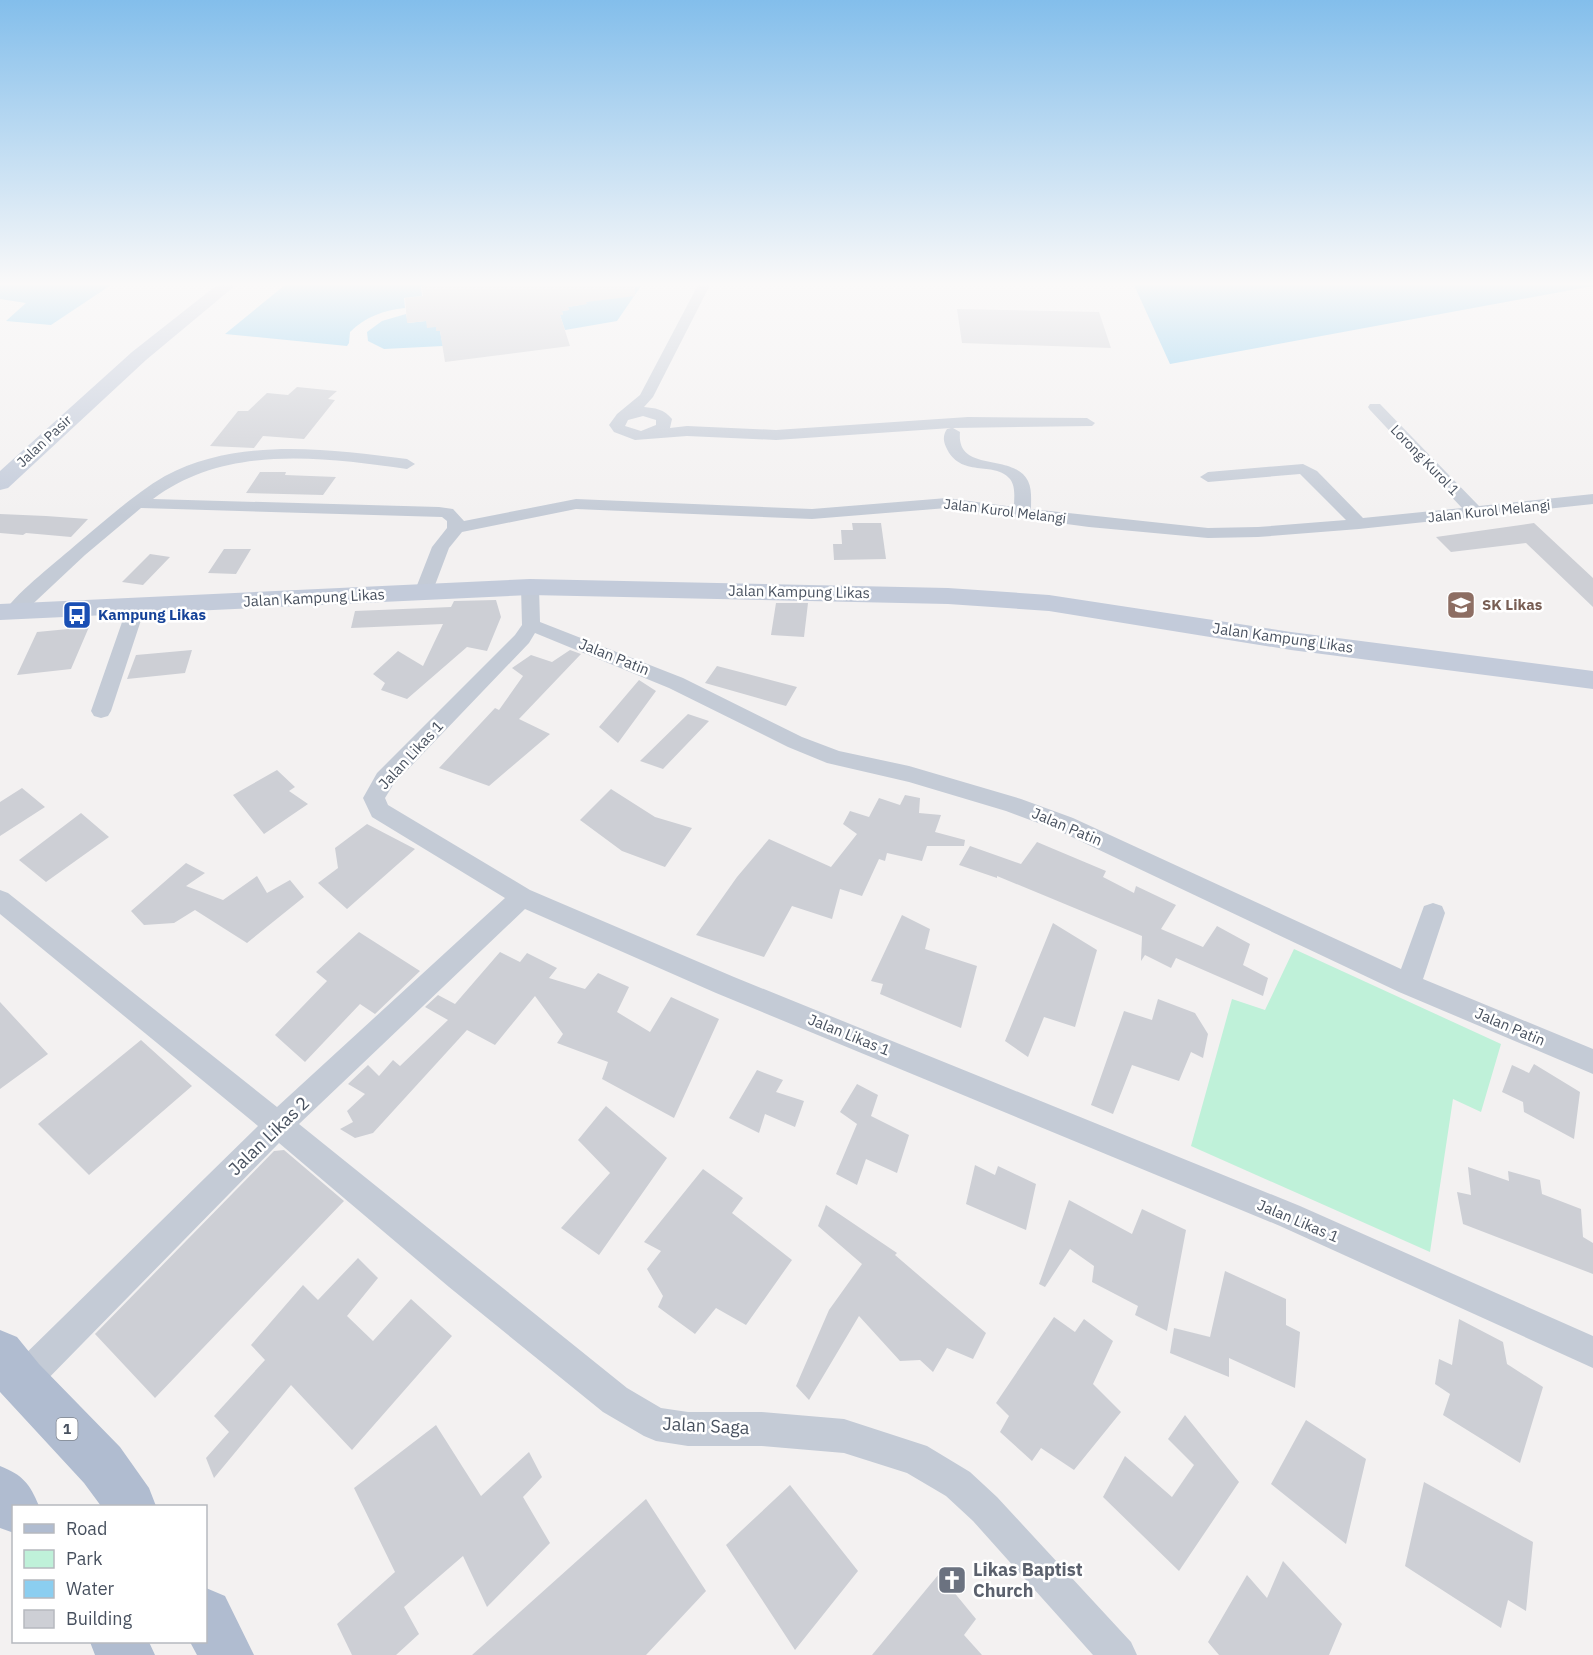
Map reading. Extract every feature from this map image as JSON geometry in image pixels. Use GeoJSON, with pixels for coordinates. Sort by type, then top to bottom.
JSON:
{"type":"FeatureCollection","features":[{"type":"Feature","properties":{"kind":"main road"},"geometry":{"type":"LineString","coordinates":[[88,377],[106,362]]}},
{"type":"Feature","properties":{"kind":"main road","name":"Jalan Pasir"},"geometry":{"type":"LineString","coordinates":[[0,483],[132,362]]}},
{"type":"Feature","properties":{"kind":"main road","name":"Jalan Kampung Likas"},"geometry":{"type":"LineString","coordinates":[[4,612],[530,587],[999,599],[1049,603],[1291,641],[1593,680]]}},
{"type":"Feature","properties":{"kind":"main road","name":"1"},"geometry":{"type":"LineString","coordinates":[[11,1368],[102,1465],[130,1505]]}},
{"type":"Feature","properties":{"kind":"main road"},"geometry":{"type":"LineString","coordinates":[[0,1491],[12,1506]]}},
{"type":"Feature","properties":{"kind":"main road"},"geometry":{"type":"LineString","coordinates":[[207,1617],[226,1655]]}},
{"type":"Feature","properties":{"kind":"street"},"geometry":{"type":"LineString","coordinates":[[664,362],[646,397],[618,421],[619,429],[629,434],[644,435],[687,431],[776,435],[916,424],[1087,423]]}},
{"type":"Feature","properties":{"kind":"street"},"geometry":{"type":"LineString","coordinates":[[646,397],[649,406],[660,416],[687,431]]}},
{"type":"Feature","properties":{"kind":"street","name":"Lorong Kurol 1"},"geometry":{"type":"LineString","coordinates":[[1375,407],[1475,512]]}},
{"type":"Feature","properties":{"kind":"street"},"geometry":{"type":"LineString","coordinates":[[627,414],[642,411],[660,416]]}},
{"type":"Feature","properties":{"kind":"street"},"geometry":{"type":"LineString","coordinates":[[644,435],[663,427],[660,416]]}},
{"type":"Feature","properties":{"kind":"street"},"geometry":{"type":"LineString","coordinates":[[952,432],[951,441],[961,459],[971,464],[1012,472],[1021,482],[1023,513]]}},
{"type":"Feature","properties":{"kind":"street"},"geometry":{"type":"LineString","coordinates":[[4,612],[137,503],[191,470],[248,458],[337,456],[407,464]]}},
{"type":"Feature","properties":{"kind":"street"},"geometry":{"type":"LineString","coordinates":[[1208,477],[1303,470],[1311,474],[1359,524]]}},
{"type":"Feature","properties":{"kind":"street","name":"Jalan Kurol Melangi"},"geometry":{"type":"LineString","coordinates":[[456,528],[491,519],[576,504],[812,514],[947,503],[1208,533],[1258,532],[1359,524],[1593,499]]}},
{"type":"Feature","properties":{"kind":"street"},"geometry":{"type":"LineString","coordinates":[[137,503],[439,512],[452,515],[456,528],[441,547],[423,593]]}},
{"type":"Feature","properties":{"kind":"street"},"geometry":{"type":"LineString","coordinates":[[530,587],[531,626]]}},
{"type":"Feature","properties":{"kind":"street"},"geometry":{"type":"LineString","coordinates":[[101,711],[137,605]]}},
{"type":"Feature","properties":{"kind":"street","name":"Jalan Likas 1"},"geometry":{"type":"LineString","coordinates":[[531,626],[509,655],[385,779],[374,796],[374,804],[380,811],[522,897],[725,985],[1290,1216],[1593,1352]]}},
{"type":"Feature","properties":{"kind":"street","name":"Jalan Patin"},"geometry":{"type":"LineString","coordinates":[[531,626],[583,644],[676,683],[786,738],[835,758],[909,774],[1013,805],[1065,824],[1408,984],[1593,1062]]}},
{"type":"Feature","properties":{"kind":"street","name":"Jalan Likas 2"},"geometry":{"type":"LineString","coordinates":[[11,1368],[278,1125],[522,897]]}},
{"type":"Feature","properties":{"kind":"street","name":"Jalan Saga"},"geometry":{"type":"LineString","coordinates":[[0,900],[605,1392],[656,1424],[688,1429],[762,1429],[844,1436],[915,1458],[957,1484],[985,1509],[1118,1655]]}},
{"type":"Feature","properties":{"kind":"street"},"geometry":{"type":"LineString","coordinates":[[1408,984],[1433,913]]}},
{"type":"Feature","properties":{"kind":"green space"},"geometry":{"type":"Polygon","coordinates":[[[1294,949],[1501,1044],[1481,1112],[1453,1099],[1430,1252],[1191,1146],[1232,999],[1265,1010],[1294,949]]]}},
{"type":"Feature","properties":{"kind":"building"},"geometry":{"type":"Polygon","coordinates":[[[297,387],[337,391],[328,399],[335,400],[304,439],[263,436],[254,448],[210,446],[238,411],[248,411],[267,393],[288,395],[297,387]]]}},
{"type":"Feature","properties":{"kind":"building"},"geometry":{"type":"Polygon","coordinates":[[[260,472],[336,477],[323,495],[246,493],[260,472]]]}},
{"type":"Feature","properties":{"kind":"building"},"geometry":{"type":"Polygon","coordinates":[[[0,514],[88,519],[71,537],[26,533],[23,535],[0,533],[0,514]]]}},
{"type":"Feature","properties":{"kind":"building"},"geometry":{"type":"Polygon","coordinates":[[[852,523],[881,523],[886,559],[834,560],[833,544],[842,544],[841,530],[853,530],[852,523]]]}},
{"type":"Feature","properties":{"kind":"building"},"geometry":{"type":"Polygon","coordinates":[[[1534,523],[1593,578],[1593,607],[1526,543],[1451,552],[1436,537],[1534,523]]]}},
{"type":"Feature","properties":{"kind":"building"},"geometry":{"type":"Polygon","coordinates":[[[224,549],[251,549],[236,574],[208,573],[224,549]]]}},
{"type":"Feature","properties":{"kind":"building"},"geometry":{"type":"Polygon","coordinates":[[[150,554],[170,557],[143,585],[122,582],[150,554]]]}},
{"type":"Feature","properties":{"kind":"building"},"geometry":{"type":"Polygon","coordinates":[[[496,600],[501,617],[487,651],[467,647],[407,699],[381,690],[385,683],[373,674],[398,651],[423,666],[443,624],[351,628],[355,611],[451,607],[454,601],[496,600]]]}},
{"type":"Feature","properties":{"kind":"building"},"geometry":{"type":"Polygon","coordinates":[[[776,603],[808,603],[804,637],[771,635],[776,603]]]}},
{"type":"Feature","properties":{"kind":"building"},"geometry":{"type":"Polygon","coordinates":[[[89,627],[71,669],[17,675],[37,632],[89,627]]]}},
{"type":"Feature","properties":{"kind":"building"},"geometry":{"type":"Polygon","coordinates":[[[192,650],[185,673],[127,679],[136,655],[192,650]]]}},
{"type":"Feature","properties":{"kind":"building"},"geometry":{"type":"Polygon","coordinates":[[[570,650],[581,654],[519,719],[550,734],[489,786],[439,768],[495,708],[499,710],[523,676],[512,668],[531,655],[552,662],[570,650]]]}},
{"type":"Feature","properties":{"kind":"building"},"geometry":{"type":"Polygon","coordinates":[[[717,666],[797,687],[786,706],[705,683],[717,666]]]}},
{"type":"Feature","properties":{"kind":"building"},"geometry":{"type":"Polygon","coordinates":[[[639,680],[656,691],[618,743],[599,727],[639,680]]]}},
{"type":"Feature","properties":{"kind":"building"},"geometry":{"type":"Polygon","coordinates":[[[688,714],[709,721],[663,769],[640,761],[688,714]]]}},
{"type":"Feature","properties":{"kind":"building"},"geometry":{"type":"Polygon","coordinates":[[[277,770],[295,787],[289,791],[308,804],[264,834],[233,795],[277,770]]]}},
{"type":"Feature","properties":{"kind":"building"},"geometry":{"type":"Polygon","coordinates":[[[22,788],[45,807],[0,836],[0,802],[22,788]]]}},
{"type":"Feature","properties":{"kind":"building"},"geometry":{"type":"Polygon","coordinates":[[[611,789],[655,817],[692,828],[665,867],[622,851],[580,820],[611,789]]]}},
{"type":"Feature","properties":{"kind":"building"},"geometry":{"type":"Polygon","coordinates":[[[905,795],[920,798],[919,813],[941,815],[935,832],[965,840],[964,846],[927,846],[922,861],[887,853],[885,861],[879,859],[862,896],[840,889],[832,919],[792,906],[764,957],[696,935],[737,877],[769,839],[831,867],[857,834],[843,824],[850,811],[869,817],[879,798],[900,805],[905,795]]]}},
{"type":"Feature","properties":{"kind":"building"},"geometry":{"type":"Polygon","coordinates":[[[81,813],[109,837],[46,882],[19,860],[81,813]]]}},
{"type":"Feature","properties":{"kind":"building"},"geometry":{"type":"Polygon","coordinates":[[[367,824],[415,849],[347,909],[318,883],[338,868],[335,848],[367,824]]]}},
{"type":"Feature","properties":{"kind":"building"},"geometry":{"type":"Polygon","coordinates":[[[1037,842],[1106,871],[1103,877],[1134,893],[1136,886],[1176,905],[1161,929],[1203,947],[1217,926],[1250,944],[1243,965],[1268,978],[1263,996],[1176,958],[1171,968],[1145,955],[1141,961],[1142,936],[997,876],[997,878],[959,865],[970,846],[1021,864],[1037,842]]]}},
{"type":"Feature","properties":{"kind":"building"},"geometry":{"type":"Polygon","coordinates":[[[186,863],[205,873],[186,886],[223,900],[257,876],[267,893],[290,880],[304,897],[247,943],[195,910],[174,923],[144,925],[131,911],[186,863]]]}},
{"type":"Feature","properties":{"kind":"building"},"geometry":{"type":"Polygon","coordinates":[[[902,915],[930,929],[925,949],[977,966],[961,1028],[880,994],[883,984],[871,981],[902,915]]]}},
{"type":"Feature","properties":{"kind":"building"},"geometry":{"type":"Polygon","coordinates":[[[1053,923],[1097,950],[1075,1027],[1044,1017],[1028,1057],[1005,1041],[1053,923]]]}},
{"type":"Feature","properties":{"kind":"building"},"geometry":{"type":"Polygon","coordinates":[[[359,932],[420,971],[375,1014],[360,1004],[305,1062],[275,1035],[327,981],[316,972],[359,932]]]}},
{"type":"Feature","properties":{"kind":"building"},"geometry":{"type":"Polygon","coordinates":[[[500,952],[520,962],[527,953],[557,968],[549,978],[585,989],[598,973],[629,987],[617,1012],[650,1032],[671,997],[719,1019],[674,1118],[602,1079],[608,1062],[557,1043],[563,1034],[535,996],[495,1045],[467,1030],[373,1133],[355,1138],[340,1129],[353,1122],[347,1111],[365,1094],[348,1084],[368,1065],[379,1076],[393,1060],[400,1066],[448,1020],[425,1007],[438,995],[455,1004],[500,952]]]}},
{"type":"Feature","properties":{"kind":"building"},"geometry":{"type":"Polygon","coordinates":[[[1158,999],[1195,1013],[1208,1034],[1203,1058],[1191,1052],[1179,1081],[1132,1065],[1113,1114],[1091,1105],[1124,1011],[1152,1020],[1158,999]]]}},
{"type":"Feature","properties":{"kind":"building"},"geometry":{"type":"Polygon","coordinates":[[[0,1002],[48,1054],[0,1089],[0,1002]]]}},
{"type":"Feature","properties":{"kind":"building"},"geometry":{"type":"Polygon","coordinates":[[[141,1040],[192,1086],[89,1175],[38,1124],[141,1040]]]}},
{"type":"Feature","properties":{"kind":"building"},"geometry":{"type":"Polygon","coordinates":[[[1534,1064],[1580,1092],[1574,1139],[1524,1112],[1523,1102],[1502,1092],[1512,1065],[1529,1073],[1534,1064]]]}},
{"type":"Feature","properties":{"kind":"building"},"geometry":{"type":"Polygon","coordinates":[[[757,1070],[783,1080],[776,1092],[804,1101],[795,1127],[765,1114],[759,1133],[729,1118],[757,1070]]]}},
{"type":"Feature","properties":{"kind":"building"},"geometry":{"type":"Polygon","coordinates":[[[857,1084],[878,1095],[871,1116],[909,1135],[897,1173],[866,1159],[857,1185],[836,1174],[857,1124],[840,1112],[857,1084]]]}},
{"type":"Feature","properties":{"kind":"building"},"geometry":{"type":"Polygon","coordinates":[[[606,1106],[667,1158],[599,1255],[561,1228],[610,1173],[578,1140],[606,1106]]]}},
{"type":"Feature","properties":{"kind":"building"},"geometry":{"type":"Polygon","coordinates":[[[284,1150],[344,1201],[155,1398],[95,1334],[274,1151],[284,1150]]]}},
{"type":"Feature","properties":{"kind":"building"},"geometry":{"type":"Polygon","coordinates":[[[975,1165],[995,1175],[998,1166],[1036,1184],[1026,1230],[966,1204],[975,1165]]]}},
{"type":"Feature","properties":{"kind":"building"},"geometry":{"type":"Polygon","coordinates":[[[1468,1167],[1509,1181],[1508,1171],[1540,1180],[1542,1194],[1581,1209],[1583,1237],[1593,1243],[1593,1274],[1463,1224],[1457,1192],[1471,1195],[1468,1167]]]}},
{"type":"Feature","properties":{"kind":"building"},"geometry":{"type":"Polygon","coordinates":[[[703,1169],[743,1198],[732,1213],[792,1260],[746,1325],[716,1308],[695,1334],[658,1307],[663,1296],[647,1269],[661,1251],[644,1242],[703,1169]]]}},
{"type":"Feature","properties":{"kind":"building"},"geometry":{"type":"Polygon","coordinates":[[[1069,1200],[1132,1234],[1142,1209],[1186,1230],[1167,1331],[1135,1315],[1138,1306],[1092,1282],[1094,1266],[1070,1249],[1045,1287],[1039,1284],[1069,1200]]]}},
{"type":"Feature","properties":{"kind":"building"},"geometry":{"type":"Polygon","coordinates":[[[826,1205],[897,1253],[895,1255],[986,1333],[973,1359],[947,1348],[933,1372],[920,1360],[900,1361],[859,1316],[809,1400],[796,1386],[829,1310],[862,1264],[818,1226],[826,1205]]]}},
{"type":"Feature","properties":{"kind":"building"},"geometry":{"type":"Polygon","coordinates":[[[358,1258],[378,1278],[347,1316],[373,1341],[411,1299],[452,1336],[352,1450],[291,1385],[214,1478],[206,1458],[229,1432],[214,1416],[265,1360],[251,1345],[303,1285],[318,1300],[358,1258]]]}},
{"type":"Feature","properties":{"kind":"building"},"geometry":{"type":"Polygon","coordinates":[[[1225,1271],[1286,1299],[1286,1325],[1300,1332],[1295,1388],[1229,1358],[1229,1377],[1170,1353],[1174,1328],[1210,1337],[1225,1271]]]}},
{"type":"Feature","properties":{"kind":"building"},"geometry":{"type":"Polygon","coordinates":[[[1054,1317],[1075,1332],[1084,1319],[1113,1341],[1093,1384],[1121,1412],[1074,1470],[1041,1448],[1032,1461],[1000,1432],[1009,1416],[996,1403],[1054,1317]]]}},
{"type":"Feature","properties":{"kind":"building"},"geometry":{"type":"Polygon","coordinates":[[[1459,1319],[1503,1342],[1507,1364],[1543,1387],[1520,1463],[1443,1415],[1450,1394],[1435,1384],[1439,1359],[1452,1365],[1459,1319]]]}},
{"type":"Feature","properties":{"kind":"building"},"geometry":{"type":"Polygon","coordinates":[[[1185,1415],[1239,1482],[1179,1571],[1103,1497],[1125,1456],[1172,1497],[1194,1465],[1168,1439],[1185,1415]]]}},
{"type":"Feature","properties":{"kind":"building"},"geometry":{"type":"Polygon","coordinates":[[[1306,1420],[1366,1459],[1346,1544],[1271,1484],[1306,1420]]]}},
{"type":"Feature","properties":{"kind":"building"},"geometry":{"type":"Polygon","coordinates":[[[436,1425],[481,1496],[529,1452],[542,1477],[523,1497],[550,1543],[487,1607],[463,1556],[404,1607],[419,1634],[396,1655],[352,1655],[337,1624],[395,1572],[354,1488],[436,1425]]]}},
{"type":"Feature","properties":{"kind":"building"},"geometry":{"type":"Polygon","coordinates":[[[1424,1482],[1533,1542],[1526,1611],[1508,1600],[1501,1628],[1405,1566],[1424,1482]]]}},
{"type":"Feature","properties":{"kind":"building"},"geometry":{"type":"Polygon","coordinates":[[[790,1485],[858,1571],[795,1650],[726,1545],[790,1485]]]}},
{"type":"Feature","properties":{"kind":"building"},"geometry":{"type":"Polygon","coordinates":[[[646,1499],[706,1591],[646,1655],[472,1655],[646,1499]]]}},
{"type":"Feature","properties":{"kind":"building"},"geometry":{"type":"Polygon","coordinates":[[[1283,1561],[1342,1624],[1329,1655],[1219,1655],[1208,1642],[1247,1575],[1267,1598],[1283,1561]]]}},
{"type":"Feature","properties":{"kind":"building"},"geometry":{"type":"Polygon","coordinates":[[[939,1574],[976,1619],[964,1635],[982,1655],[872,1655],[939,1574]]]}},
{"type":"Feature","properties":{"kind":"place","name":"SK Likas"},"geometry":{"type":"Point","coordinates":[1461,605]}},
{"type":"Feature","properties":{"kind":"place","name":"Kampung Likas"},"geometry":{"type":"Point","coordinates":[77,615]}},
{"type":"Feature","properties":{"kind":"place","name":"Likas Baptist Church"},"geometry":{"type":"Point","coordinates":[952,1580]}}]}
